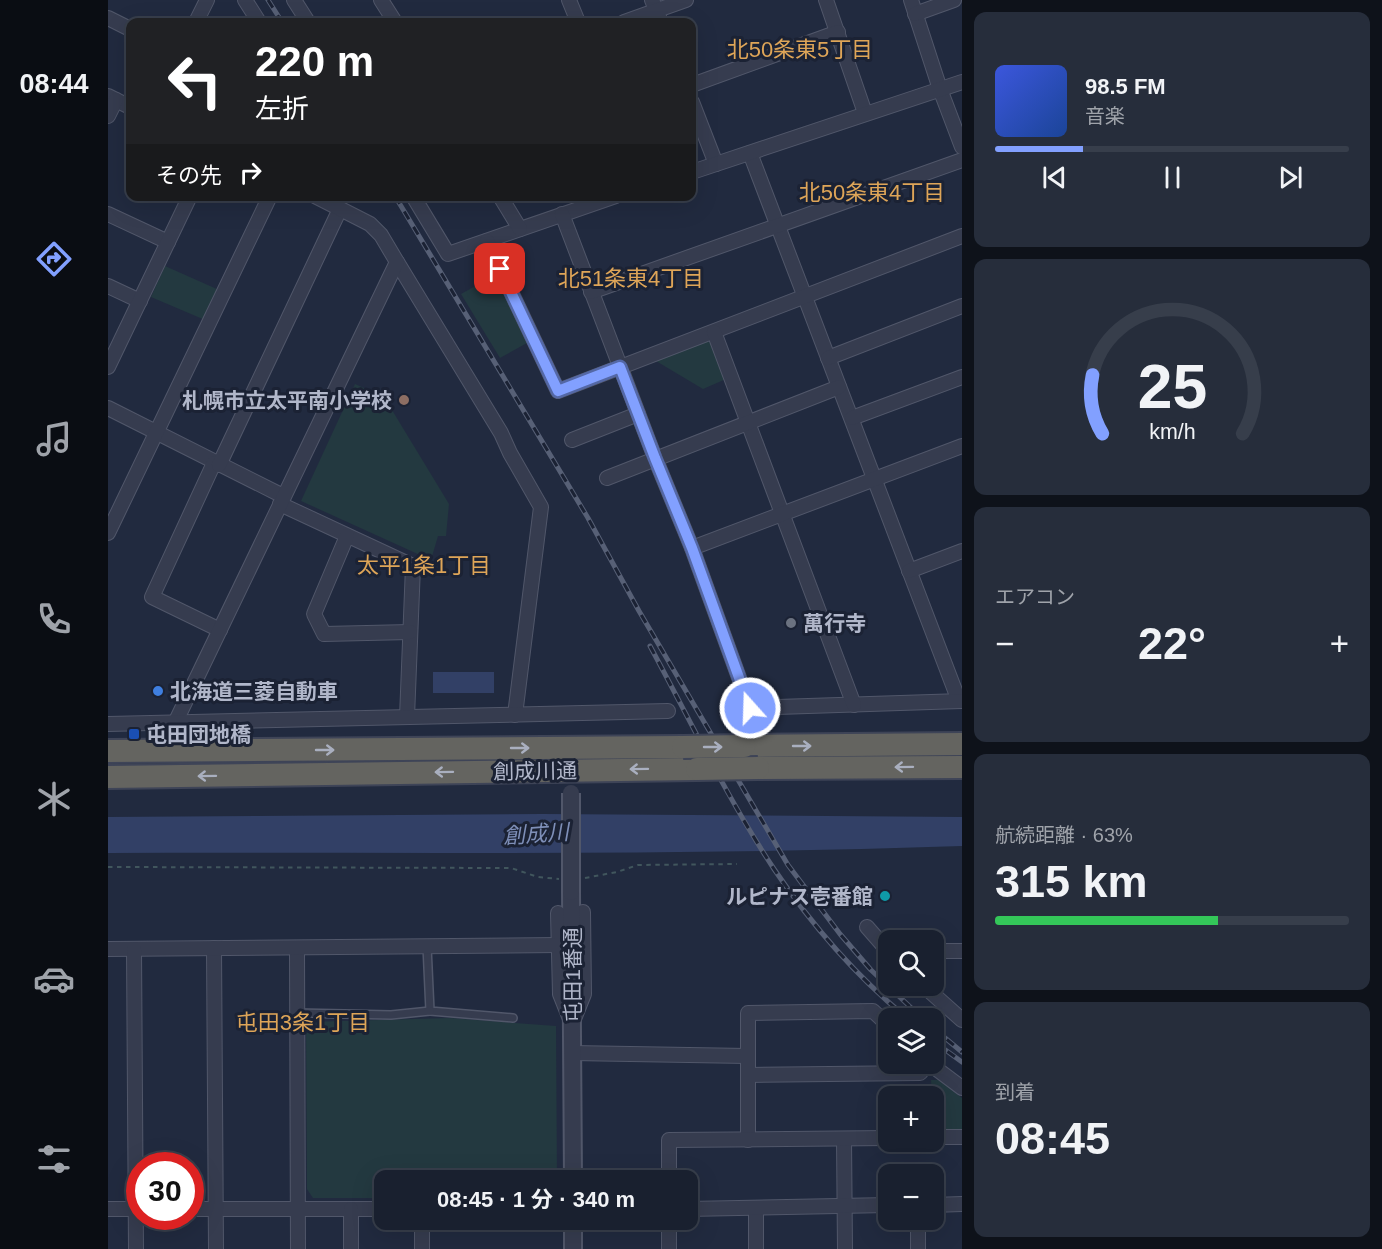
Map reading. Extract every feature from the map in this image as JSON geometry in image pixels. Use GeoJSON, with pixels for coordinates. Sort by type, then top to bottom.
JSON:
{"type":"FeatureCollection","features":[{"type":"Feature","properties":{"kind":"highway","name":"創成川通"},"geometry":{"type":"LineString","coordinates":[[108,751],[962,744]]}},
{"type":"Feature","properties":{"kind":"highway","name":"創成川通"},"geometry":{"type":"LineString","coordinates":[[108,777],[962,767]]}},
{"type":"Feature","properties":{"kind":"street"},"geometry":{"type":"LineString","coordinates":[[198,18],[207,0]]}},
{"type":"Feature","properties":{"kind":"street"},"geometry":{"type":"LineString","coordinates":[[245,0],[256,18]]}},
{"type":"Feature","properties":{"kind":"street"},"geometry":{"type":"LineString","coordinates":[[294,0],[305,18]]}},
{"type":"Feature","properties":{"kind":"street"},"geometry":{"type":"LineString","coordinates":[[381,0],[392,18]]}},
{"type":"Feature","properties":{"kind":"street"},"geometry":{"type":"LineString","coordinates":[[569,0],[576,18]]}},
{"type":"Feature","properties":{"kind":"street"},"geometry":{"type":"LineString","coordinates":[[636,18],[686,0]]}},
{"type":"Feature","properties":{"kind":"street"},"geometry":{"type":"LineString","coordinates":[[826,0],[865,113]]}},
{"type":"Feature","properties":{"kind":"street"},"geometry":{"type":"LineString","coordinates":[[954,0],[913,7],[940,90],[962,147]]}},
{"type":"Feature","properties":{"kind":"street"},"geometry":{"type":"LineString","coordinates":[[108,18],[126,26]]}},
{"type":"Feature","properties":{"kind":"street"},"geometry":{"type":"LineString","coordinates":[[696,84],[838,32]]}},
{"type":"Feature","properties":{"kind":"street"},"geometry":{"type":"LineString","coordinates":[[696,171],[962,82]]}},
{"type":"Feature","properties":{"kind":"street"},"geometry":{"type":"LineString","coordinates":[[108,116],[112,98],[126,105]]}},
{"type":"Feature","properties":{"kind":"street"},"geometry":{"type":"LineString","coordinates":[[696,112],[716,164]]}},
{"type":"Feature","properties":{"kind":"street"},"geometry":{"type":"LineString","coordinates":[[562,214],[655,458],[692,548],[750,708],[960,701],[750,153]]}},
{"type":"Feature","properties":{"kind":"street"},"geometry":{"type":"LineString","coordinates":[[591,292],[962,160]]}},
{"type":"Feature","properties":{"kind":"street"},"geometry":{"type":"LineString","coordinates":[[108,367],[188,201]]}},
{"type":"Feature","properties":{"kind":"street"},"geometry":{"type":"LineString","coordinates":[[108,533],[268,201]]}},
{"type":"Feature","properties":{"kind":"street"},"geometry":{"type":"LineString","coordinates":[[325,201],[370,224],[381,235],[501,433],[541,507],[515,715]]}},
{"type":"Feature","properties":{"kind":"street"},"geometry":{"type":"LineString","coordinates":[[416,201],[448,254],[601,201]]}},
{"type":"Feature","properties":{"kind":"street"},"geometry":{"type":"LineString","coordinates":[[503,201],[520,229]]}},
{"type":"Feature","properties":{"kind":"street"},"geometry":{"type":"LineString","coordinates":[[220,630],[152,597],[340,209]]}},
{"type":"Feature","properties":{"kind":"street"},"geometry":{"type":"LineString","coordinates":[[108,214],[168,242]]}},
{"type":"Feature","properties":{"kind":"street"},"geometry":{"type":"LineString","coordinates":[[487,241],[558,391],[962,236]]}},
{"type":"Feature","properties":{"kind":"street"},"geometry":{"type":"LineString","coordinates":[[175,723],[397,262]]}},
{"type":"Feature","properties":{"kind":"street"},"geometry":{"type":"LineString","coordinates":[[108,286],[140,302]]}},
{"type":"Feature","properties":{"kind":"street"},"geometry":{"type":"LineString","coordinates":[[828,358],[962,306]]}},
{"type":"Feature","properties":{"kind":"street"},"geometry":{"type":"LineString","coordinates":[[714,332],[854,705]]}},
{"type":"Feature","properties":{"kind":"street"},"geometry":{"type":"LineString","coordinates":[[852,418],[962,377]]}},
{"type":"Feature","properties":{"kind":"street"},"geometry":{"type":"LineString","coordinates":[[607,478],[839,387]]}},
{"type":"Feature","properties":{"kind":"street"},"geometry":{"type":"LineString","coordinates":[[108,408],[157,431],[347,536],[413,566],[407,717]]}},
{"type":"Feature","properties":{"kind":"street"},"geometry":{"type":"LineString","coordinates":[[572,440],[638,414]]}},
{"type":"Feature","properties":{"kind":"street"},"geometry":{"type":"LineString","coordinates":[[692,548],[962,446]]}},
{"type":"Feature","properties":{"kind":"street"},"geometry":{"type":"LineString","coordinates":[[347,536],[314,614],[324,634],[410,632]]}},
{"type":"Feature","properties":{"kind":"street"},"geometry":{"type":"LineString","coordinates":[[909,571],[962,551]]}},
{"type":"Feature","properties":{"kind":"street"},"geometry":{"type":"LineString","coordinates":[[108,724],[668,711]]}},
{"type":"Feature","properties":{"kind":"street","name":"屯田1番通"},"geometry":{"type":"LineString","coordinates":[[571,770],[573,1170]]}},
{"type":"Feature","properties":{"kind":"street"},"geometry":{"type":"LineString","coordinates":[[572,1024],[584,994],[584,912]]}},
{"type":"Feature","properties":{"kind":"street"},"geometry":{"type":"LineString","coordinates":[[558,913],[560,994],[572,1024]]}},
{"type":"Feature","properties":{"kind":"street"},"geometry":{"type":"LineString","coordinates":[[867,927],[878,940]]}},
{"type":"Feature","properties":{"kind":"street"},"geometry":{"type":"LineString","coordinates":[[108,949],[559,945]]}},
{"type":"Feature","properties":{"kind":"street"},"geometry":{"type":"LineString","coordinates":[[214,948],[216,1249]]}},
{"type":"Feature","properties":{"kind":"street"},"geometry":{"type":"LineString","coordinates":[[297,948],[298,1249]]}},
{"type":"Feature","properties":{"kind":"street"},"geometry":{"type":"LineString","coordinates":[[134,949],[137,1152]]}},
{"type":"Feature","properties":{"kind":"street"},"geometry":{"type":"LineString","coordinates":[[944,951],[962,951]]}},
{"type":"Feature","properties":{"kind":"street"},"geometry":{"type":"LineString","coordinates":[[937,996],[959,1013]]}},
{"type":"Feature","properties":{"kind":"street"},"geometry":{"type":"LineString","coordinates":[[748,1140],[748,1013],[873,1011],[878,1016]]}},
{"type":"Feature","properties":{"kind":"street"},"geometry":{"type":"LineString","coordinates":[[572,1053],[747,1056]]}},
{"type":"Feature","properties":{"kind":"street"},"geometry":{"type":"LineString","coordinates":[[748,1075],[878,1073]]}},
{"type":"Feature","properties":{"kind":"street"},"geometry":{"type":"LineString","coordinates":[[943,1074],[962,1088]]}},
{"type":"Feature","properties":{"kind":"street"},"geometry":{"type":"LineString","coordinates":[[944,1137],[962,1137]]}},
{"type":"Feature","properties":{"kind":"street"},"geometry":{"type":"LineString","coordinates":[[669,1170],[669,1140],[878,1138]]}},
{"type":"Feature","properties":{"kind":"street"},"geometry":{"type":"LineString","coordinates":[[844,1139],[845,1249]]}},
{"type":"Feature","properties":{"kind":"street"},"geometry":{"type":"LineString","coordinates":[[944,1204],[962,1204]]}},
{"type":"Feature","properties":{"kind":"street"},"geometry":{"type":"LineString","coordinates":[[698,1209],[878,1205]]}},
{"type":"Feature","properties":{"kind":"street"},"geometry":{"type":"LineString","coordinates":[[756,1208],[756,1249]]}},
{"type":"Feature","properties":{"kind":"street"},"geometry":{"type":"LineString","coordinates":[[108,1209],[126,1209]]}},
{"type":"Feature","properties":{"kind":"street"},"geometry":{"type":"LineString","coordinates":[[204,1209],[374,1209]]}},
{"type":"Feature","properties":{"kind":"street"},"geometry":{"type":"LineString","coordinates":[[351,1209],[351,1249]]}},
{"type":"Feature","properties":{"kind":"street"},"geometry":{"type":"LineString","coordinates":[[136,1249],[137,1230]]}},
{"type":"Feature","properties":{"kind":"street"},"geometry":{"type":"LineString","coordinates":[[422,1230],[422,1249]]}},
{"type":"Feature","properties":{"kind":"street"},"geometry":{"type":"LineString","coordinates":[[573,1230],[573,1249]]}},
{"type":"Feature","properties":{"kind":"street"},"geometry":{"type":"LineString","coordinates":[[669,1230],[669,1249]]}},
{"type":"Feature","properties":{"kind":"street"},"geometry":{"type":"LineString","coordinates":[[918,1230],[918,1249]]}},
{"type":"Feature","properties":{"kind":"lane"},"geometry":{"type":"LineString","coordinates":[[427,946],[430,1011]]}},
{"type":"Feature","properties":{"kind":"lane"},"geometry":{"type":"LineString","coordinates":[[297,1013],[391,1015],[430,1011],[513,1018]]}},
{"type":"Feature","properties":{"kind":"path"},"geometry":{"type":"LineString","coordinates":[[108,867],[511,867],[538,877],[571,883],[638,865],[737,864]]}},
{"type":"Feature","properties":{"kind":"shaded area"},"geometry":{"type":"Polygon","coordinates":[[[165,266],[219,290],[205,320],[151,297],[165,266]]]}},
{"type":"Feature","properties":{"kind":"shaded area"},"geometry":{"type":"Polygon","coordinates":[[[495,275],[527,343],[500,358],[461,294],[495,275]]]}},
{"type":"Feature","properties":{"kind":"shaded area"},"geometry":{"type":"Polygon","coordinates":[[[705,341],[711,343],[726,379],[703,389],[656,361],[705,341]]]}},
{"type":"Feature","properties":{"kind":"shaded area"},"geometry":{"type":"Polygon","coordinates":[[[355,384],[371,391],[378,387],[449,504],[446,536],[438,536],[431,560],[301,501],[355,384]]]}},
{"type":"Feature","properties":{"kind":"shaded area"},"geometry":{"type":"Polygon","coordinates":[[[450,1018],[556,1026],[557,1170],[374,1170],[374,1198],[313,1198],[307,1189],[306,1022],[450,1018]]]}},
{"type":"Feature","properties":{"kind":"shaded area"},"geometry":{"type":"Polygon","coordinates":[[[931,1080],[938,1080],[962,1098],[962,1129],[944,1129],[944,1086],[931,1086],[931,1080]]]}},
{"type":"Feature","properties":{"kind":"water"},"geometry":{"type":"Polygon","coordinates":[[[433,672],[494,672],[494,693],[433,693],[433,672]]]}},
{"type":"Feature","properties":{"kind":"water","name":"創成川"},"geometry":{"type":"Polygon","coordinates":[[[542,814],[962,817],[962,846],[642,852],[108,853],[108,817],[542,814]]]}},
{"type":"Feature","properties":{"kind":"railway"},"geometry":{"type":"LineString","coordinates":[[268,0],[279,18]]}},
{"type":"Feature","properties":{"kind":"railway"},"geometry":{"type":"LineString","coordinates":[[398,201],[588,518],[639,611],[788,865],[840,934],[871,970],[911,1008]]}},
{"type":"Feature","properties":{"kind":"railway"},"geometry":{"type":"LineString","coordinates":[[650,646],[725,787],[774,869],[803,910],[835,948],[895,1008]]}},
{"type":"Feature","properties":{"kind":"railway"},"geometry":{"type":"LineString","coordinates":[[944,1037],[962,1052]]}},
{"type":"Feature","properties":{"kind":"railway"},"geometry":{"type":"LineString","coordinates":[[944,1049],[962,1062]]}},
{"type":"Feature","properties":{"kind":"place","name":"札幌市立太平南小学校"},"geometry":{"type":"Point","coordinates":[404,400]}},
{"type":"Feature","properties":{"kind":"place","name":"萬行寺"},"geometry":{"type":"Point","coordinates":[791,623]}},
{"type":"Feature","properties":{"kind":"place","name":"北海道三菱自動車"},"geometry":{"type":"Point","coordinates":[158,691]}},
{"type":"Feature","properties":{"kind":"place","name":"屯田団地橋"},"geometry":{"type":"Point","coordinates":[134,734]}},
{"type":"Feature","properties":{"kind":"place","name":"ルピナス壱番館"},"geometry":{"type":"Point","coordinates":[885,896]}},
{"type":"Feature","properties":{"kind":"district","name":"北50条東5丁目"},"geometry":{"type":"Point","coordinates":[800,49]}},
{"type":"Feature","properties":{"kind":"district","name":"北50条東4丁目"},"geometry":{"type":"Point","coordinates":[872,192]}},
{"type":"Feature","properties":{"kind":"district","name":"北51条東4丁目"},"geometry":{"type":"Point","coordinates":[631,278]}},
{"type":"Feature","properties":{"kind":"district","name":"太平1条1丁目"},"geometry":{"type":"Point","coordinates":[424,565]}},
{"type":"Feature","properties":{"kind":"district","name":"屯田3条1丁目"},"geometry":{"type":"Point","coordinates":[303,1022]}},
{"type":"Feature","properties":{"kind":"route"},"geometry":{"type":"LineString","coordinates":[[500,269],[558,391],[620,367],[692,548],[750,708]]}}]}
